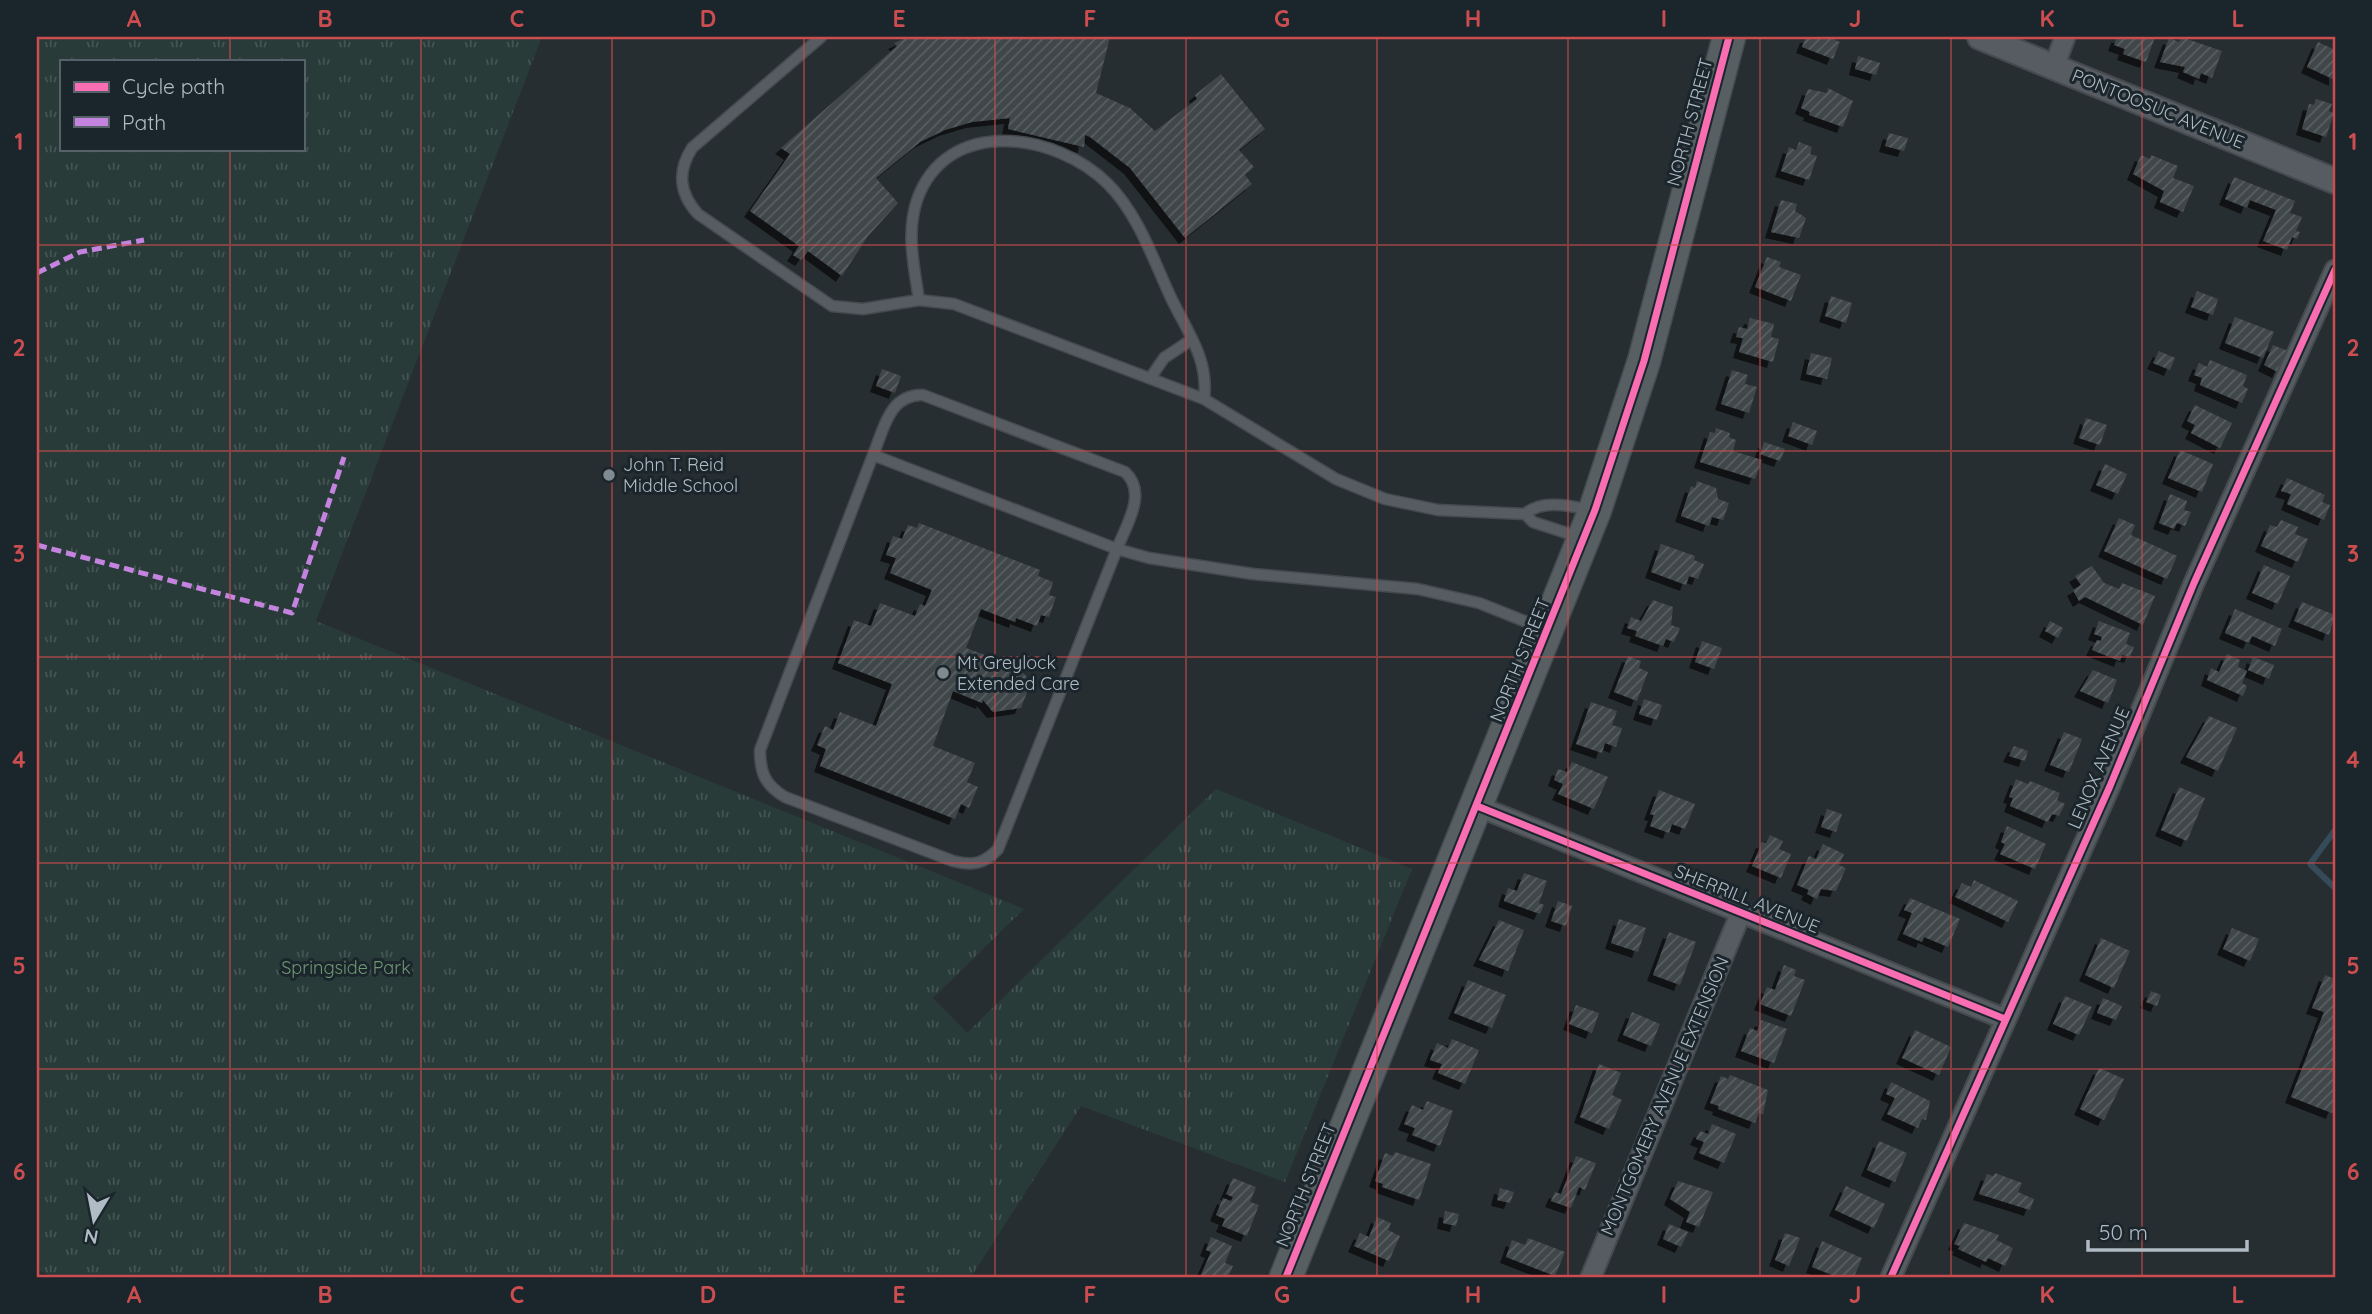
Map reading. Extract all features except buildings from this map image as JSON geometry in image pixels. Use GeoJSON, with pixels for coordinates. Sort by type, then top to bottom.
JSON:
{"type":"FeatureCollection","features":[{"type":"Feature","properties":{"kind":"main road","name":"NORTH STREET"},"geometry":{"type":"LineString","coordinates":[[1286,1277],[1590,525],[1644,361],[1729,37]]}},
{"type":"Feature","properties":{"kind":"street","name":"PONTOOSUC AVENUE"},"geometry":{"type":"LineString","coordinates":[[1980,37],[2335,181]]}},
{"type":"Feature","properties":{"kind":"street"},"geometry":{"type":"LineString","coordinates":[[2054,67],[2065,37]]}},
{"type":"Feature","properties":{"kind":"street","name":"LENOX AVENUE"},"geometry":{"type":"LineString","coordinates":[[1891,1277],[2110,786],[2286,375],[2335,270]]}},
{"type":"Feature","properties":{"kind":"street","name":"SHERRILL AVENUE"},"geometry":{"type":"LineString","coordinates":[[1477,806],[1740,915],[2005,1019]]}},
{"type":"Feature","properties":{"kind":"street","name":"MONTGOMERY AVENUE EXTENSION"},"geometry":{"type":"LineString","coordinates":[[1591,1277],[1740,915]]}},
{"type":"Feature","properties":{"kind":"lane"},"geometry":{"type":"LineString","coordinates":[[821,37],[692,148],[683,162],[683,194],[698,214],[832,306],[863,309],[919,299],[965,307],[1204,399],[1336,479],[1385,499],[1438,510],[1525,514],[1534,506],[1563,505],[1590,525]]}},
{"type":"Feature","properties":{"kind":"lane"},"geometry":{"type":"LineString","coordinates":[[919,299],[911,231],[923,186],[937,165],[953,154],[990,141],[1010,139],[1071,156],[1110,186],[1127,207],[1206,369],[1204,399]]}},
{"type":"Feature","properties":{"kind":"lane"},"geometry":{"type":"LineString","coordinates":[[1151,377],[1164,358],[1191,340]]}},
{"type":"Feature","properties":{"kind":"lane"},"geometry":{"type":"LineString","coordinates":[[911,395],[932,397],[1125,472],[1134,480],[1136,498],[1117,549],[999,849],[989,859],[976,864],[953,861],[785,797],[772,789],[764,778],[760,766],[760,750],[892,407],[911,395]]}},
{"type":"Feature","properties":{"kind":"lane"},"geometry":{"type":"LineString","coordinates":[[873,455],[1117,549],[1149,558],[1253,574],[1418,589],[1479,603],[1549,630]]}},
{"type":"Feature","properties":{"kind":"lane"},"geometry":{"type":"LineString","coordinates":[[1525,514],[1532,522],[1590,525]]}},
{"type":"Feature","properties":{"kind":"green space","name":"Springside Park"},"geometry":{"type":"Polygon","coordinates":[[[37,37],[542,37],[316,621],[1024,909],[933,998],[967,1033],[1216,789],[1412,869],[1285,1182],[1081,1106],[971,1277],[56,1277],[37,1270],[37,37]]]}},
{"type":"Feature","properties":{"kind":"waterway"},"geometry":{"type":"LineString","coordinates":[[2335,830],[2310,864],[2335,888]]}},
{"type":"Feature","properties":{"kind":"marked path"},"geometry":{"type":"LineString","coordinates":[[37,273],[80,252],[144,240]]}},
{"type":"Feature","properties":{"kind":"marked path"},"geometry":{"type":"LineString","coordinates":[[37,545],[292,613],[344,457]]}},
{"type":"Feature","properties":{"kind":"cycle path"},"geometry":{"type":"LineString","coordinates":[[1286,1277],[1595,510],[1644,361],[1729,37]]}},
{"type":"Feature","properties":{"kind":"cycle path"},"geometry":{"type":"LineString","coordinates":[[1891,1277],[2110,786],[2194,583],[2335,270]]}},
{"type":"Feature","properties":{"kind":"cycle path"},"geometry":{"type":"LineString","coordinates":[[1477,806],[2005,1019]]}},
{"type":"Feature","properties":{"kind":"place","name":"John T. Reid Middle School"},"geometry":{"type":"Point","coordinates":[609,475]}},
{"type":"Feature","properties":{"kind":"place","name":"Mt Greylock Extended Care"},"geometry":{"type":"Point","coordinates":[943,673]}}]}
